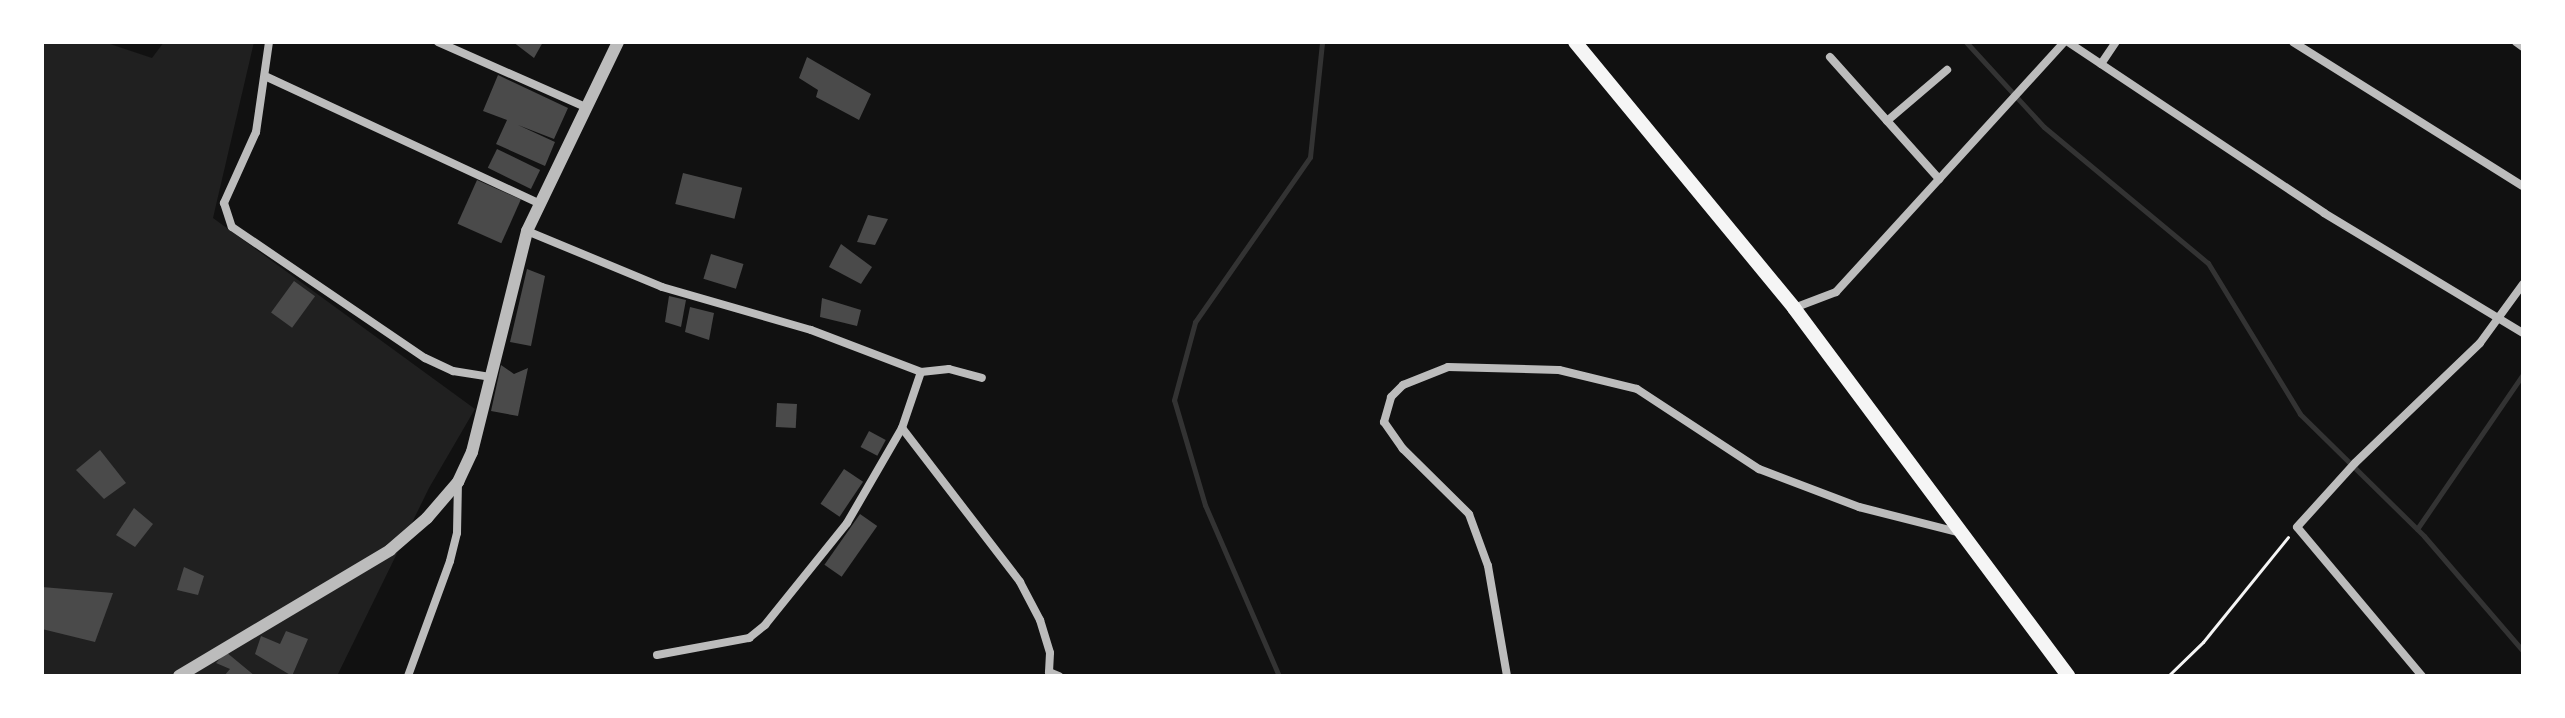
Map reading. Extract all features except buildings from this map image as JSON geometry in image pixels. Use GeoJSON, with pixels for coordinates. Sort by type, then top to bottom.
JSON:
{"type":"FeatureCollection","features":[{"type":"Feature","properties":{"kind":"main road"},"geometry":{"type":"LineString","coordinates":[[1577,43],[1794,308],[2068,676]]}},
{"type":"Feature","properties":{"kind":"street"},"geometry":{"type":"LineString","coordinates":[[269,42],[267,77],[256,132],[224,203],[232,227],[425,358],[453,371],[492,377]]}},
{"type":"Feature","properties":{"kind":"street"},"geometry":{"type":"LineString","coordinates":[[438,42],[583,106]]}},
{"type":"Feature","properties":{"kind":"street"},"geometry":{"type":"LineString","coordinates":[[179,676],[390,550],[458,482],[472,452],[527,231],[583,106],[618,42]]}},
{"type":"Feature","properties":{"kind":"street"},"geometry":{"type":"LineString","coordinates":[[1794,308],[1836,292],[2066,42],[2324,213],[2523,333]]}},
{"type":"Feature","properties":{"kind":"street"},"geometry":{"type":"LineString","coordinates":[[2101,64],[2116,42]]}},
{"type":"Feature","properties":{"kind":"street"},"geometry":{"type":"LineString","coordinates":[[2293,42],[2523,186]]}},
{"type":"Feature","properties":{"kind":"street"},"geometry":{"type":"LineString","coordinates":[[2516,42],[2523,47]]}},
{"type":"Feature","properties":{"kind":"street"},"geometry":{"type":"LineString","coordinates":[[1830,57],[1939,179]]}},
{"type":"Feature","properties":{"kind":"street"},"geometry":{"type":"LineString","coordinates":[[1887,121],[1947,70]]}},
{"type":"Feature","properties":{"kind":"street"},"geometry":{"type":"LineString","coordinates":[[267,77],[539,203]]}},
{"type":"Feature","properties":{"kind":"street"},"geometry":{"type":"LineString","coordinates":[[527,231],[647,282],[811,330],[921,372],[949,369],[982,378]]}},
{"type":"Feature","properties":{"kind":"street"},"geometry":{"type":"LineString","coordinates":[[2422,676],[2297,527],[2355,463],[2500,318],[2523,284]]}},
{"type":"Feature","properties":{"kind":"street"},"geometry":{"type":"LineString","coordinates":[[1507,676],[1488,566],[1469,514],[1403,449],[1384,422],[1391,397],[1403,385],[1448,367],[1559,370],[1626,385],[1663,402],[1759,469],[1859,507],[1959,532]]}},
{"type":"Feature","properties":{"kind":"street"},"geometry":{"type":"LineString","coordinates":[[657,655],[749,638],[765,625],[847,523],[902,428],[921,372]]}},
{"type":"Feature","properties":{"kind":"street"},"geometry":{"type":"LineString","coordinates":[[902,428],[1020,582],[1040,620],[1050,653],[1048,674],[1059,676]]}},
{"type":"Feature","properties":{"kind":"street"},"geometry":{"type":"LineString","coordinates":[[408,676],[450,561],[457,533],[458,482]]}},
{"type":"Feature","properties":{"kind":"path"},"geometry":{"type":"LineString","coordinates":[[2168,676],[2203,642],[2297,527]]}},
{"type":"Feature","properties":{"kind":"shaded area"},"geometry":{"type":"Polygon","coordinates":[[[42,42],[104,42],[152,58],[164,42],[254,42],[213,218],[475,409],[429,488],[337,676],[42,676],[42,42]]]}},
{"type":"Feature","properties":{"kind":"waterway"},"geometry":{"type":"LineString","coordinates":[[1279,676],[1205,505],[1174,400],[1195,322],[1310,157],[1322,42]]}},
{"type":"Feature","properties":{"kind":"waterway"},"geometry":{"type":"LineString","coordinates":[[1966,42],[2044,127],[2208,263],[2300,414],[2424,536],[2523,651]]}},
{"type":"Feature","properties":{"kind":"waterway"},"geometry":{"type":"LineString","coordinates":[[2417,529],[2523,374]]}}]}
